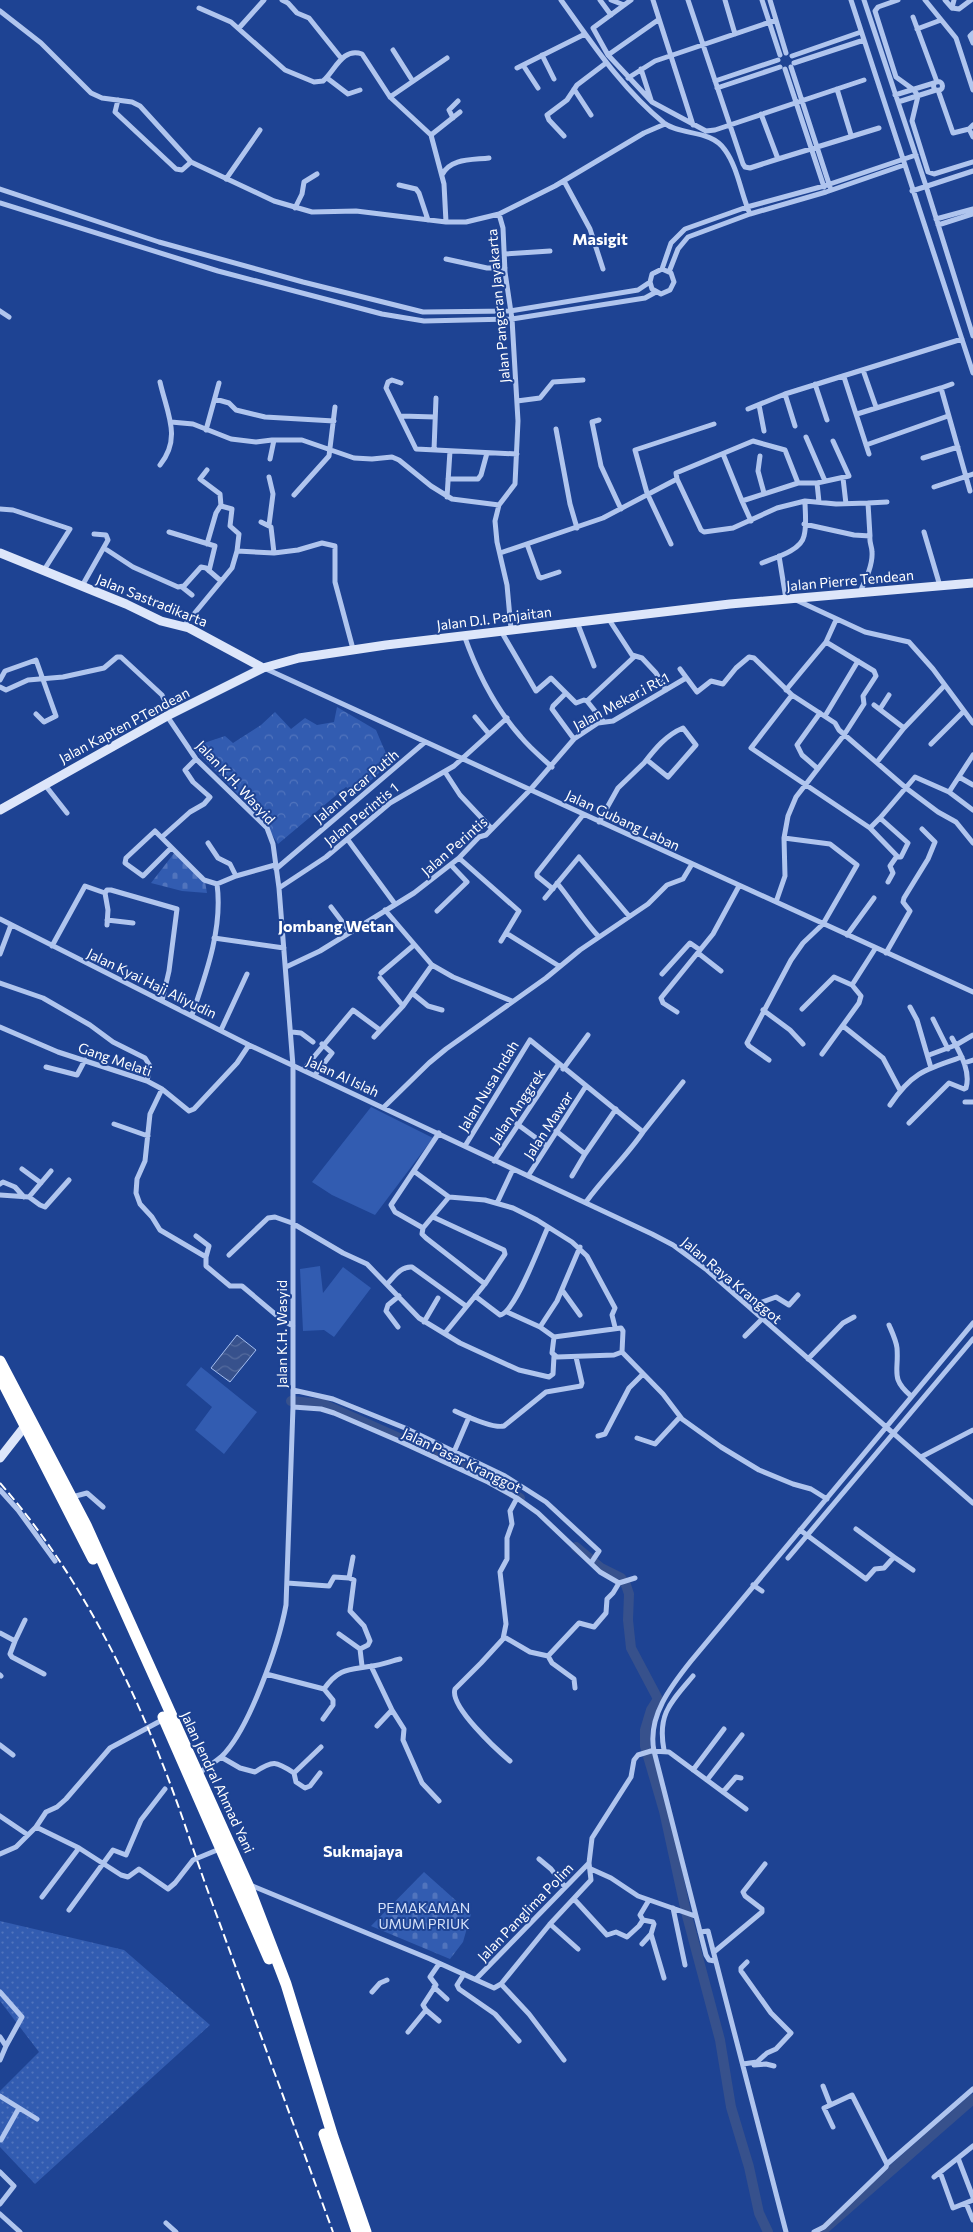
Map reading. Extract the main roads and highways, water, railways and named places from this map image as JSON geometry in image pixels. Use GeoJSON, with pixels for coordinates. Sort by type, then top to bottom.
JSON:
{"type":"FeatureCollection","features":[{"type":"Feature","properties":{"kind":"highway","name":"Jalan Jendral Ahmad Yani"},"geometry":{"type":"LineString","coordinates":[[0,1361],[94,1560],[263,1943],[282,1994],[329,2150],[357,2232]]}},
{"type":"Feature","properties":{"kind":"highway","name":"Jalan Jendral Ahmad Yani"},"geometry":{"type":"LineString","coordinates":[[0,1377],[72,1498],[248,1884],[286,1984],[333,2137],[366,2232]]}},
{"type":"Feature","properties":{"kind":"water"},"geometry":{"type":"Polygon","coordinates":[[[237,1335],[256,1350],[230,1382],[211,1368],[237,1335]]]}},
{"type":"Feature","properties":{"kind":"waterway"},"geometry":{"type":"LineString","coordinates":[[291,1401],[323,1404],[478,1473],[520,1498]]}},
{"type":"Feature","properties":{"kind":"waterway"},"geometry":{"type":"LineString","coordinates":[[576,1547],[601,1568],[621,1578],[629,1594],[628,1620],[631,1648],[658,1699],[651,1710],[645,1730],[645,1746],[664,1811],[686,1912],[720,2040],[731,2107],[749,2167],[759,2213],[768,2232]]}},
{"type":"Feature","properties":{"kind":"waterway"},"geometry":{"type":"LineString","coordinates":[[821,2232],[973,2099]]}},
{"type":"Feature","properties":{"kind":"railway"},"geometry":{"type":"LineString","coordinates":[[0,1483],[26,1514],[73,1581],[94,1616],[131,1689],[163,1765],[333,2232]]}},
{"type":"Feature","properties":{"kind":"district","name":"Masigit"},"geometry":{"type":"Point","coordinates":[600,238]}},
{"type":"Feature","properties":{"kind":"district","name":"Jombang Wetan"},"geometry":{"type":"Point","coordinates":[336,925]}},
{"type":"Feature","properties":{"kind":"district","name":"Sukmajaya"},"geometry":{"type":"Point","coordinates":[363,1850]}},
{"type":"Feature","properties":{"kind":"park label","name":"PEMAKAMAN UMUM PRIUK"},"geometry":{"type":"Point","coordinates":[424,1915]}}]}
